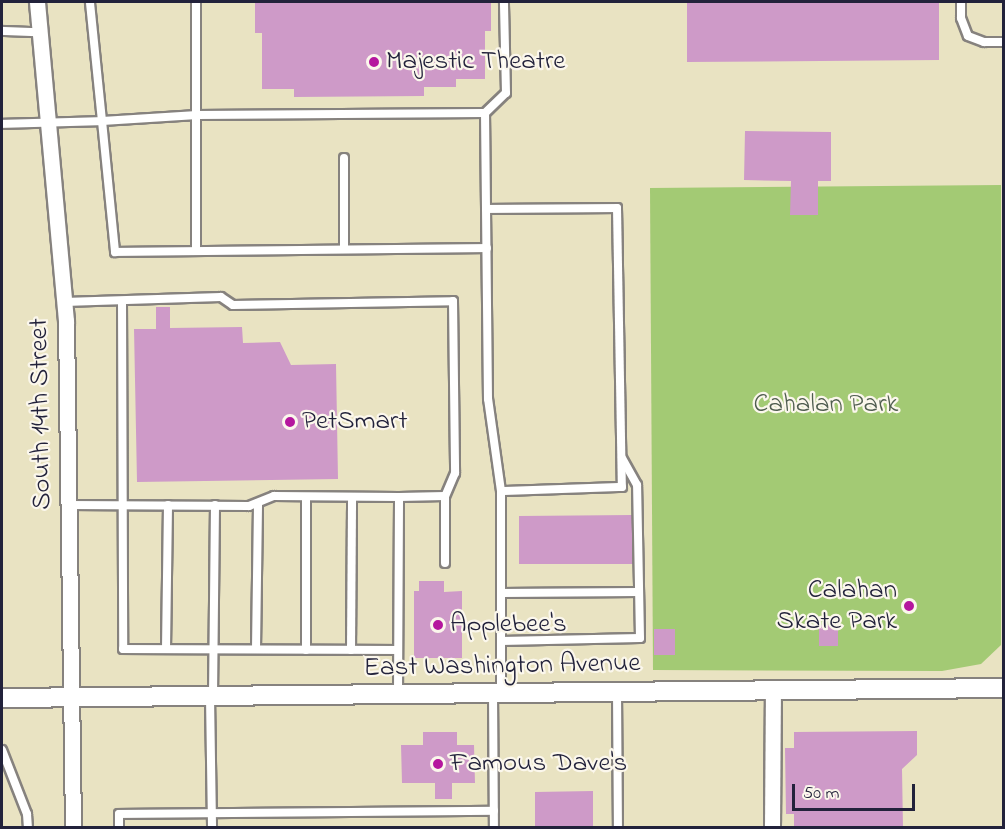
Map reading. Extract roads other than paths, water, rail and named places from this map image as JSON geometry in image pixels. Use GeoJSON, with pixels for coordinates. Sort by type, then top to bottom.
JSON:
{"type":"FeatureCollection","features":[{"type":"Feature","properties":{"kind":"street","name":"South 14th Street"},"geometry":{"type":"LineString","coordinates":[[37,2],[64,302],[73,828]]}},
{"type":"Feature","properties":{"kind":"street","name":"East Washington Avenue"},"geometry":{"type":"LineString","coordinates":[[2,698],[1004,688]]}},
{"type":"Feature","properties":{"kind":"street"},"geometry":{"type":"LineString","coordinates":[[772,828],[773,690]]}},
{"type":"Feature","properties":{"kind":"lane"},"geometry":{"type":"LineString","coordinates":[[90,2],[115,252],[487,248]]}},
{"type":"Feature","properties":{"kind":"lane"},"geometry":{"type":"LineString","coordinates":[[196,2],[196,251]]}},
{"type":"Feature","properties":{"kind":"lane"},"geometry":{"type":"LineString","coordinates":[[2,124],[48,125],[197,115],[485,113],[506,93],[504,2]]}},
{"type":"Feature","properties":{"kind":"lane"},"geometry":{"type":"LineString","coordinates":[[961,2],[961,18],[968,36],[984,42],[1004,42]]}},
{"type":"Feature","properties":{"kind":"lane"},"geometry":{"type":"LineString","coordinates":[[2,32],[40,32]]}},
{"type":"Feature","properties":{"kind":"lane"},"geometry":{"type":"LineString","coordinates":[[485,113],[488,399],[501,490],[501,641],[497,693],[494,828]]}},
{"type":"Feature","properties":{"kind":"lane"},"geometry":{"type":"LineString","coordinates":[[344,158],[344,249]]}},
{"type":"Feature","properties":{"kind":"lane"},"geometry":{"type":"LineString","coordinates":[[486,209],[617,208],[622,487],[501,490]]}},
{"type":"Feature","properties":{"kind":"lane"},"geometry":{"type":"LineString","coordinates":[[64,302],[221,297],[233,305],[453,301],[455,473],[445,496],[445,563]]}},
{"type":"Feature","properties":{"kind":"lane"},"geometry":{"type":"LineString","coordinates":[[122,301],[123,649],[398,650]]}},
{"type":"Feature","properties":{"kind":"lane"},"geometry":{"type":"LineString","coordinates":[[501,641],[640,638],[637,485],[621,457]]}},
{"type":"Feature","properties":{"kind":"lane"},"geometry":{"type":"LineString","coordinates":[[69,505],[215,505],[258,503],[274,496],[445,496]]}},
{"type":"Feature","properties":{"kind":"lane"},"geometry":{"type":"LineString","coordinates":[[306,497],[306,650]]}},
{"type":"Feature","properties":{"kind":"lane"},"geometry":{"type":"LineString","coordinates":[[351,650],[352,497]]}},
{"type":"Feature","properties":{"kind":"lane"},"geometry":{"type":"LineString","coordinates":[[398,694],[399,497]]}},
{"type":"Feature","properties":{"kind":"lane"},"geometry":{"type":"LineString","coordinates":[[256,650],[258,503]]}},
{"type":"Feature","properties":{"kind":"lane"},"geometry":{"type":"LineString","coordinates":[[165,649],[168,505]]}},
{"type":"Feature","properties":{"kind":"lane"},"geometry":{"type":"LineString","coordinates":[[212,828],[215,505]]}},
{"type":"Feature","properties":{"kind":"lane"},"geometry":{"type":"LineString","coordinates":[[501,593],[639,592]]}},
{"type":"Feature","properties":{"kind":"lane"},"geometry":{"type":"LineString","coordinates":[[617,692],[618,828]]}},
{"type":"Feature","properties":{"kind":"lane"},"geometry":{"type":"LineString","coordinates":[[2,750],[27,814],[28,828]]}},
{"type":"Feature","properties":{"kind":"lane"},"geometry":{"type":"LineString","coordinates":[[119,828],[119,814],[494,811]]}},
{"type":"Feature","properties":{"kind":"place","name":"Majestic Theatre"},"geometry":{"type":"Point","coordinates":[374,62]}},
{"type":"Feature","properties":{"kind":"place","name":"PetSmart"},"geometry":{"type":"Point","coordinates":[290,422]}},
{"type":"Feature","properties":{"kind":"place","name":"Calahan Skate Park"},"geometry":{"type":"Point","coordinates":[909,606]}},
{"type":"Feature","properties":{"kind":"place","name":"Applebee's"},"geometry":{"type":"Point","coordinates":[438,625]}},
{"type":"Feature","properties":{"kind":"place","name":"Famous Dave's"},"geometry":{"type":"Point","coordinates":[438,764]}},
{"type":"Feature","properties":{"kind":"park label","name":"Cahalan Park"},"geometry":{"type":"Point","coordinates":[826,405]}}]}
